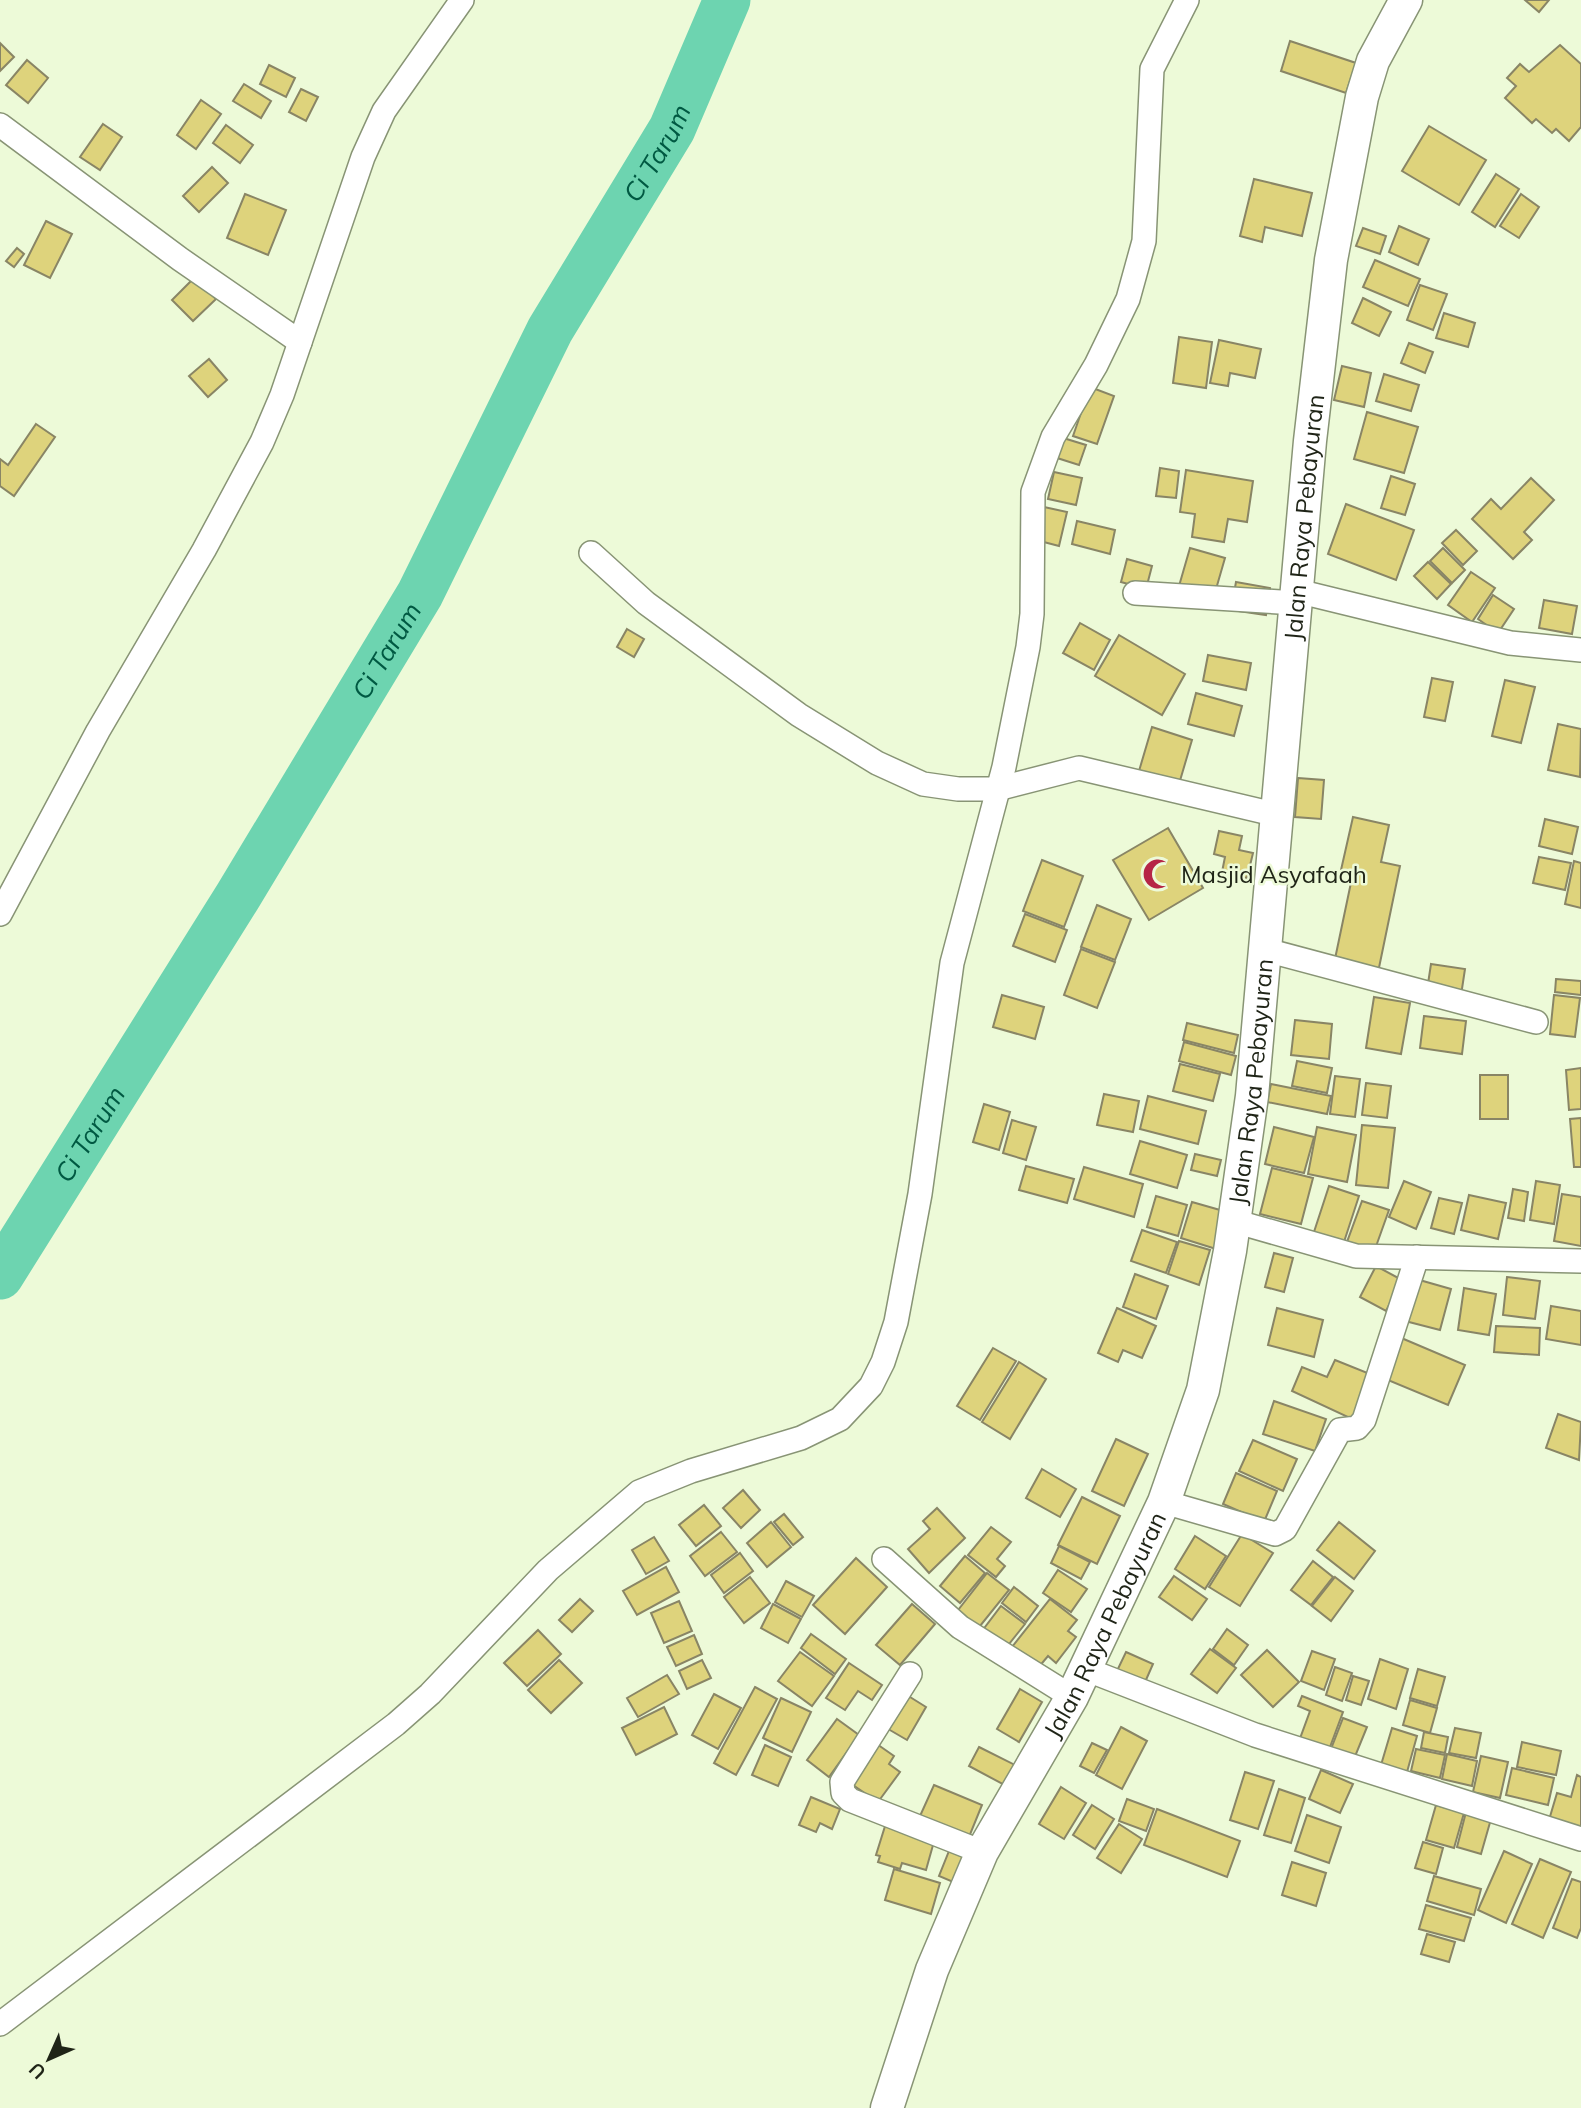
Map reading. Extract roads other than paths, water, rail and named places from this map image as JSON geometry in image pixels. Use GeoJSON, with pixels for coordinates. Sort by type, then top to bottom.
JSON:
{"type":"FeatureCollection","features":[{"type":"Feature","properties":{"kind":"main road","name":"Jalan Raya Pebayuran"},"geometry":{"type":"LineString","coordinates":[[887,2108],[932,1970],[982,1852],[1079,1683],[1164,1502],[1203,1390],[1216,1335],[1252,1096],[1310,441],[1331,260],[1362,97],[1373,61],[1406,0]]}},
{"type":"Feature","properties":{"kind":"street"},"geometry":{"type":"LineString","coordinates":[[0,914],[98,731],[204,550],[262,442],[300,342],[363,157],[384,111],[462,0]]}},
{"type":"Feature","properties":{"kind":"street"},"geometry":{"type":"LineString","coordinates":[[0,2024],[396,1724],[430,1694],[548,1570],[639,1492],[691,1471],[801,1438],[840,1419],[871,1386],[896,1322],[920,1194],[952,963],[1001,778],[1020,688],[1032,614],[1033,492],[1053,438],[1096,365],[1128,299],[1144,241],[1152,69],[1187,0]]}},
{"type":"Feature","properties":{"kind":"street"},"geometry":{"type":"LineString","coordinates":[[0,125],[158,244],[300,342]]}},
{"type":"Feature","properties":{"kind":"street"},"geometry":{"type":"LineString","coordinates":[[591,553],[646,603],[799,715],[877,763],[923,784],[958,789],[1001,778],[1079,768],[1278,815]]}},
{"type":"Feature","properties":{"kind":"street"},"geometry":{"type":"LineString","coordinates":[[1135,593],[1297,597],[1510,643],[1581,650]]}},
{"type":"Feature","properties":{"kind":"street"},"geometry":{"type":"LineString","coordinates":[[1266,950],[1536,1022]]}},
{"type":"Feature","properties":{"kind":"street"},"geometry":{"type":"LineString","coordinates":[[1234,1221],[1356,1256],[1581,1261]]}},
{"type":"Feature","properties":{"kind":"street"},"geometry":{"type":"LineString","coordinates":[[1164,1502],[1275,1534],[1285,1529],[1340,1430],[1357,1428],[1364,1420],[1417,1257]]}},
{"type":"Feature","properties":{"kind":"street"},"geometry":{"type":"LineString","coordinates":[[884,1559],[960,1627],[1079,1683],[1255,1735],[1581,1839]]}},
{"type":"Feature","properties":{"kind":"street"},"geometry":{"type":"LineString","coordinates":[[910,1674],[842,1782],[843,1793],[850,1800],[982,1852]]}},
{"type":"Feature","properties":{"kind":"waterway","name":"Ci Tarum"},"geometry":{"type":"LineString","coordinates":[[0,1276],[238,896],[420,594],[550,330],[672,129],[727,0]]}},
{"type":"Feature","properties":{"kind":"place","name":"Masjid Asyafaah"},"geometry":{"type":"Point","coordinates":[1158,874]}}]}
